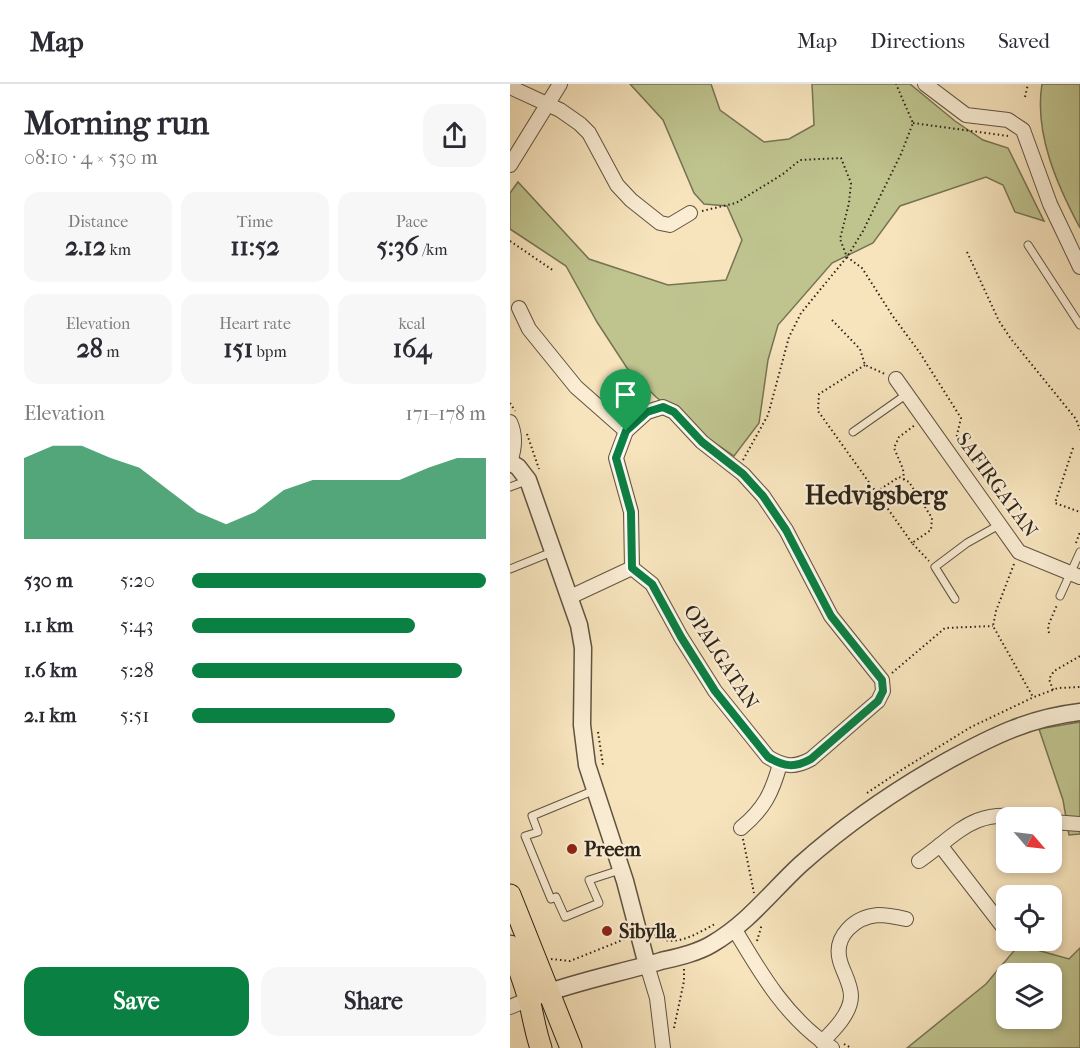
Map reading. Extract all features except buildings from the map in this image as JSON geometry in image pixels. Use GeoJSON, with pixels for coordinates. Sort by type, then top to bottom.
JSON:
{"type":"FeatureCollection","features":[{"type":"Feature","properties":{"kind":"highway"},"geometry":{"type":"LineString","coordinates":[[510,895],[571,1048]]}},
{"type":"Feature","properties":{"kind":"highway"},"geometry":{"type":"LineString","coordinates":[[510,946],[519,1003],[534,1029],[541,1048]]}},
{"type":"Feature","properties":{"kind":"street"},"geometry":{"type":"LineString","coordinates":[[510,165],[560,84]]}},
{"type":"Feature","properties":{"kind":"street"},"geometry":{"type":"LineString","coordinates":[[925,84],[966,115],[1008,120],[1023,130],[1050,204],[1080,267]]}},
{"type":"Feature","properties":{"kind":"street"},"geometry":{"type":"LineString","coordinates":[[510,87],[547,104],[580,124],[589,134],[617,185],[631,200],[660,223],[670,225],[690,213]]}},
{"type":"Feature","properties":{"kind":"street"},"geometry":{"type":"LineString","coordinates":[[519,308],[530,329],[576,387],[626,431]]}},
{"type":"Feature","properties":{"kind":"street","name":"SAFIRGATAN"},"geometry":{"type":"LineString","coordinates":[[902,388],[1019,552],[1075,575]]}},
{"type":"Feature","properties":{"kind":"street"},"geometry":{"type":"LineString","coordinates":[[570,597],[632,568],[631,512],[616,458],[626,431],[647,412],[663,407],[674,412],[702,442],[737,470],[763,496],[786,530],[831,616],[882,680],[883,691],[878,701],[811,759],[800,765],[780,764],[774,785],[765,802],[757,814],[741,828]]}},
{"type":"Feature","properties":{"kind":"street"},"geometry":{"type":"LineString","coordinates":[[510,422],[514,442],[510,462],[534,475],[583,648],[582,725],[587,765],[621,870],[657,998],[663,1048]]}},
{"type":"Feature","properties":{"kind":"street","name":"OPALGATAN"},"geometry":{"type":"LineString","coordinates":[[632,568],[652,584],[681,637],[715,691],[768,757],[780,764]]}},
{"type":"Feature","properties":{"kind":"street"},"geometry":{"type":"LineString","coordinates":[[519,1003],[549,992],[710,946],[735,930],[798,867],[827,842],[860,815],[902,786],[992,736],[1042,718],[1080,712]]}},
{"type":"Feature","properties":{"kind":"street"},"geometry":{"type":"LineString","coordinates":[[919,861],[977,819],[996,816]]}},
{"type":"Feature","properties":{"kind":"street"},"geometry":{"type":"LineString","coordinates":[[1062,823],[1080,824]]}},
{"type":"Feature","properties":{"kind":"street"},"geometry":{"type":"LineString","coordinates":[[940,845],[996,918]]}},
{"type":"Feature","properties":{"kind":"street"},"geometry":{"type":"LineString","coordinates":[[735,930],[774,991],[803,1025],[828,1042],[847,1011],[851,997],[838,949],[847,928],[856,922],[879,915],[906,918]]}},
{"type":"Feature","properties":{"kind":"lane"},"geometry":{"type":"LineString","coordinates":[[1028,245],[1080,325]]}},
{"type":"Feature","properties":{"kind":"lane"},"geometry":{"type":"LineString","coordinates":[[853,432],[902,388]]}},
{"type":"Feature","properties":{"kind":"lane"},"geometry":{"type":"LineString","coordinates":[[510,487],[534,475]]}},
{"type":"Feature","properties":{"kind":"lane"},"geometry":{"type":"LineString","coordinates":[[956,599],[935,567],[967,543],[999,525]]}},
{"type":"Feature","properties":{"kind":"lane"},"geometry":{"type":"LineString","coordinates":[[510,569],[554,551]]}},
{"type":"Feature","properties":{"kind":"lane"},"geometry":{"type":"LineString","coordinates":[[1060,596],[1075,575],[1080,552]]}},
{"type":"Feature","properties":{"kind":"lane"},"geometry":{"type":"LineString","coordinates":[[595,790],[532,816],[538,832],[525,836],[551,899],[556,897],[565,917],[599,903],[589,880],[621,870]]}},
{"type":"Feature","properties":{"kind":"path"},"geometry":{"type":"LineString","coordinates":[[737,470],[768,415],[789,337],[801,313],[847,257],[863,231],[901,154],[913,123],[896,84]]}},
{"type":"Feature","properties":{"kind":"path"},"geometry":{"type":"LineString","coordinates":[[1025,97],[1029,84]]}},
{"type":"Feature","properties":{"kind":"path"},"geometry":{"type":"LineString","coordinates":[[913,123],[1011,137]]}},
{"type":"Feature","properties":{"kind":"path"},"geometry":{"type":"LineString","coordinates":[[690,213],[736,203],[783,174],[800,160],[841,158],[851,183],[849,203],[840,239],[847,257]]}},
{"type":"Feature","properties":{"kind":"path"},"geometry":{"type":"LineString","coordinates":[[510,241],[554,270]]}},
{"type":"Feature","properties":{"kind":"path"},"geometry":{"type":"LineString","coordinates":[[967,252],[999,321],[1043,380],[1076,419],[1080,430]]}},
{"type":"Feature","properties":{"kind":"path"},"geometry":{"type":"LineString","coordinates":[[832,321],[860,349],[865,364],[902,388]]}},
{"type":"Feature","properties":{"kind":"path"},"geometry":{"type":"LineString","coordinates":[[865,364],[819,394],[818,411],[912,543],[935,567]]}},
{"type":"Feature","properties":{"kind":"path"},"geometry":{"type":"LineString","coordinates":[[904,480],[903,470],[894,448],[899,437],[924,419]]}},
{"type":"Feature","properties":{"kind":"path"},"geometry":{"type":"LineString","coordinates":[[530,441],[534,475]]}},
{"type":"Feature","properties":{"kind":"path"},"geometry":{"type":"LineString","coordinates":[[1073,448],[1055,503],[1080,512]]}},
{"type":"Feature","properties":{"kind":"path"},"geometry":{"type":"LineString","coordinates":[[876,492],[899,477],[909,482],[932,518],[931,530],[912,543]]}},
{"type":"Feature","properties":{"kind":"path"},"geometry":{"type":"LineString","coordinates":[[1049,633],[1048,626],[1060,596]]}},
{"type":"Feature","properties":{"kind":"path"},"geometry":{"type":"LineString","coordinates":[[882,680],[945,628],[993,626]]}},
{"type":"Feature","properties":{"kind":"path"},"geometry":{"type":"LineString","coordinates":[[1053,690],[1049,679],[1051,674],[1080,656]]}},
{"type":"Feature","properties":{"kind":"path"},"geometry":{"type":"LineString","coordinates":[[597,723],[605,772]]}},
{"type":"Feature","properties":{"kind":"path"},"geometry":{"type":"LineString","coordinates":[[741,828],[754,895]]}},
{"type":"Feature","properties":{"kind":"path"},"geometry":{"type":"LineString","coordinates":[[538,964],[554,958],[570,961],[639,934],[651,932],[664,941],[676,942],[718,922]]}},
{"type":"Feature","properties":{"kind":"path"},"geometry":{"type":"LineString","coordinates":[[758,946],[757,935],[762,925]]}},
{"type":"Feature","properties":{"kind":"path"},"geometry":{"type":"LineString","coordinates":[[673,1036],[684,969]]}},
{"type":"Feature","properties":{"kind":"path"},"geometry":{"type":"LineString","coordinates":[[828,1042],[851,1048]]}},
{"type":"Feature","properties":{"kind":"green space"},"geometry":{"type":"Polygon","coordinates":[[[630,84],[711,84],[720,110],[764,142],[789,139],[814,125],[812,84],[910,84],[955,121],[983,140],[1008,148],[1044,221],[1015,212],[1003,185],[986,177],[900,206],[873,243],[832,263],[778,325],[768,360],[759,423],[734,456],[699,432],[656,397],[627,368],[597,322],[566,266],[510,229],[510,193],[518,182],[589,259],[668,285],[726,280],[742,240],[727,206],[704,204],[694,193],[663,120],[630,84]]]}},
{"type":"Feature","properties":{"kind":"green space"},"geometry":{"type":"Polygon","coordinates":[[[1042,84],[1080,84],[1080,228],[1063,194],[1044,140],[1040,102],[1042,84]]]}},
{"type":"Feature","properties":{"kind":"green space"},"geometry":{"type":"Polygon","coordinates":[[[1080,722],[1080,834],[1069,835],[1063,800],[1039,729],[1080,722]]]}},
{"type":"Feature","properties":{"kind":"green space"},"geometry":{"type":"Polygon","coordinates":[[[1080,948],[1080,1048],[907,1048],[986,984],[996,972],[996,1029],[1062,1029],[1062,963],[1004,963],[1014,951],[1040,951],[1069,959],[1080,948]]]}},
{"type":"Feature","properties":{"kind":"place","name":"Preem"},"geometry":{"type":"Point","coordinates":[572,849]}},
{"type":"Feature","properties":{"kind":"place","name":"Sibylla"},"geometry":{"type":"Point","coordinates":[607,931]}},
{"type":"Feature","properties":{"kind":"district","name":"Hedvigsberg"},"geometry":{"type":"Point","coordinates":[876,495]}},
{"type":"Feature","properties":{"kind":"route"},"geometry":{"type":"LineString","coordinates":[[663,407],[674,412],[702,442],[743,474],[763,496],[786,530],[831,616],[882,680],[883,691],[878,701],[811,759],[800,765],[780,764],[768,757],[715,691],[681,637],[652,584],[632,568],[631,512],[616,458],[626,431],[647,412],[663,407]]}}]}
